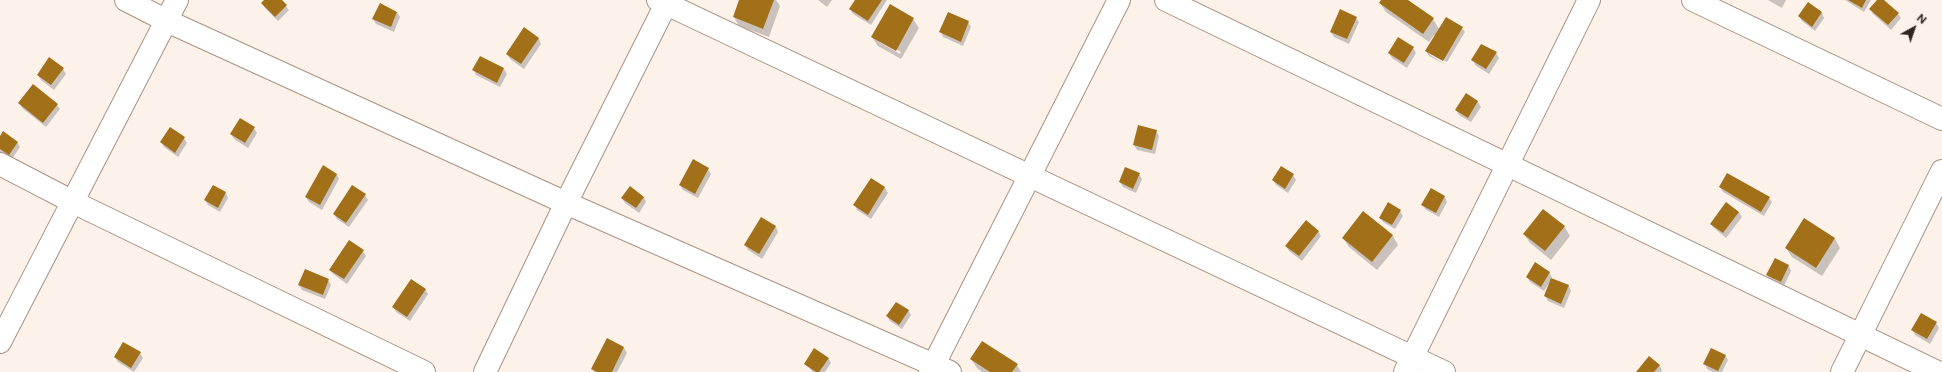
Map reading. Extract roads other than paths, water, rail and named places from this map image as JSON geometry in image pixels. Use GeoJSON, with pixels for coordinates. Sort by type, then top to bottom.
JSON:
{"type":"FeatureCollection","features":[{"type":"Feature","properties":{"kind":"street"},"geometry":{"type":"LineString","coordinates":[[126,0],[166,21],[566,203],[938,369],[1030,175],[1119,0]]}},
{"type":"Feature","properties":{"kind":"street"},"geometry":{"type":"LineString","coordinates":[[0,342],[177,0]]}},
{"type":"Feature","properties":{"kind":"street"},"geometry":{"type":"LineString","coordinates":[[1166,0],[1937,372]]}},
{"type":"Feature","properties":{"kind":"street"},"geometry":{"type":"LineString","coordinates":[[1409,364],[1589,0]]}},
{"type":"Feature","properties":{"kind":"street"},"geometry":{"type":"LineString","coordinates":[[1693,0],[1942,119]]}},
{"type":"Feature","properties":{"kind":"street"},"geometry":{"type":"LineString","coordinates":[[485,372],[664,1],[1030,175],[1409,364],[1444,372]]}},
{"type":"Feature","properties":{"kind":"street"},"geometry":{"type":"LineString","coordinates":[[0,164],[72,202],[424,372]]}},
{"type":"Feature","properties":{"kind":"street"},"geometry":{"type":"LineString","coordinates":[[1842,372],[1942,171]]}}]}
